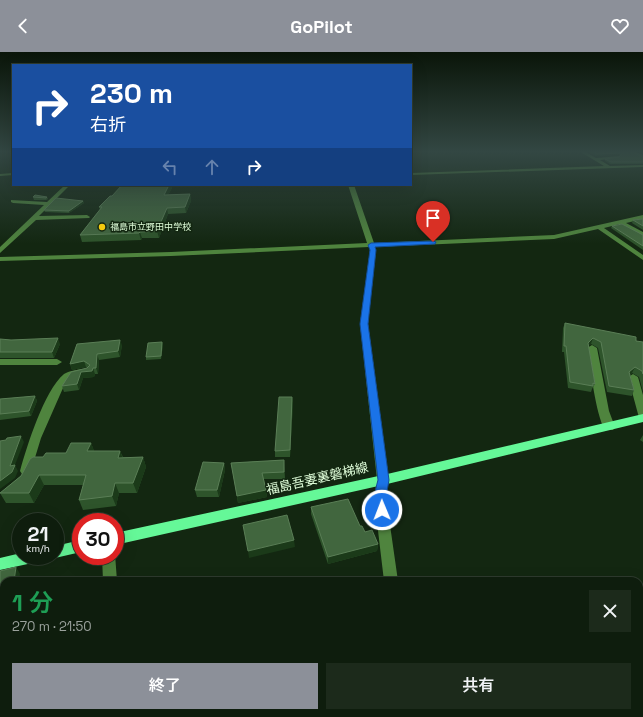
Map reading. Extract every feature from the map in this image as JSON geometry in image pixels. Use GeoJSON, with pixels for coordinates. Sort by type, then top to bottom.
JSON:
{"type":"FeatureCollection","features":[{"type":"Feature","properties":{"kind":"main road","name":"福島吾妻裏磐梯線"},"geometry":{"type":"LineString","coordinates":[[124,536],[383,480],[643,418]]}},
{"type":"Feature","properties":{"kind":"main road"},"geometry":{"type":"LineString","coordinates":[[0,564],[12,561]]}},
{"type":"Feature","properties":{"kind":"street"},"geometry":{"type":"LineString","coordinates":[[0,251],[67,186]]}},
{"type":"Feature","properties":{"kind":"street"},"geometry":{"type":"LineString","coordinates":[[351,186],[373,250],[364,324],[383,480],[380,497],[390,577]]}},
{"type":"Feature","properties":{"kind":"street"},"geometry":{"type":"LineString","coordinates":[[13,201],[48,204]]}},
{"type":"Feature","properties":{"kind":"street"},"geometry":{"type":"LineString","coordinates":[[34,218],[87,217]]}},
{"type":"Feature","properties":{"kind":"street"},"geometry":{"type":"LineString","coordinates":[[0,259],[171,254],[554,237],[643,217]]}},
{"type":"Feature","properties":{"kind":"street"},"geometry":{"type":"LineString","coordinates":[[621,222],[643,234]]}},
{"type":"Feature","properties":{"kind":"street"},"geometry":{"type":"LineString","coordinates":[[599,227],[643,258]]}},
{"type":"Feature","properties":{"kind":"street"},"geometry":{"type":"LineString","coordinates":[[592,348],[604,411],[609,427]]}},
{"type":"Feature","properties":{"kind":"street"},"geometry":{"type":"LineString","coordinates":[[0,362],[57,362]]}},
{"type":"Feature","properties":{"kind":"street"},"geometry":{"type":"LineString","coordinates":[[21,482],[29,465],[35,438],[58,387],[69,375],[86,372]]}},
{"type":"Feature","properties":{"kind":"street"},"geometry":{"type":"LineString","coordinates":[[633,377],[643,414]]}},
{"type":"Feature","properties":{"kind":"street"},"geometry":{"type":"LineString","coordinates":[[109,565],[110,577]]}},
{"type":"Feature","properties":{"kind":"building"},"geometry":{"type":"Polygon","coordinates":[[[121,186],[168,186],[164,195],[190,194],[185,207],[167,208],[157,231],[80,235],[102,207],[99,207],[110,196],[112,196],[121,186]]]}},
{"type":"Feature","properties":{"kind":"building"},"geometry":{"type":"Polygon","coordinates":[[[35,195],[47,197],[33,197],[35,195]]]}},
{"type":"Feature","properties":{"kind":"building"},"geometry":{"type":"Polygon","coordinates":[[[56,198],[83,201],[69,211],[44,210],[56,198]]]}},
{"type":"Feature","properties":{"kind":"building"},"geometry":{"type":"Polygon","coordinates":[[[643,219],[643,226],[633,220],[643,219]]]}},
{"type":"Feature","properties":{"kind":"building"},"geometry":{"type":"Polygon","coordinates":[[[622,224],[643,235],[643,246],[612,226],[622,224]]]}},
{"type":"Feature","properties":{"kind":"building"},"geometry":{"type":"Polygon","coordinates":[[[565,323],[636,337],[636,341],[643,342],[643,374],[642,371],[635,367],[629,372],[634,390],[609,386],[601,342],[593,338],[588,343],[595,384],[593,383],[593,386],[570,382],[566,346],[564,346],[565,323]]]}},
{"type":"Feature","properties":{"kind":"building"},"geometry":{"type":"Polygon","coordinates":[[[58,338],[52,352],[0,352],[0,339],[58,338]]]}},
{"type":"Feature","properties":{"kind":"building"},"geometry":{"type":"Polygon","coordinates":[[[120,340],[118,351],[97,354],[96,368],[93,368],[92,371],[81,372],[77,384],[62,386],[71,372],[87,368],[90,365],[84,361],[70,364],[77,344],[120,340]]]}},
{"type":"Feature","properties":{"kind":"building"},"geometry":{"type":"Polygon","coordinates":[[[162,342],[161,356],[146,357],[148,343],[162,342]]]}},
{"type":"Feature","properties":{"kind":"building"},"geometry":{"type":"Polygon","coordinates":[[[35,396],[29,411],[0,414],[0,399],[35,396]]]}},
{"type":"Feature","properties":{"kind":"building"},"geometry":{"type":"Polygon","coordinates":[[[279,397],[292,397],[290,450],[275,451],[279,397]]]}},
{"type":"Feature","properties":{"kind":"building"},"geometry":{"type":"Polygon","coordinates":[[[21,436],[10,466],[15,465],[12,472],[0,481],[0,441],[6,440],[7,438],[21,436]]]}},
{"type":"Feature","properties":{"kind":"building"},"geometry":{"type":"Polygon","coordinates":[[[71,443],[91,443],[87,451],[120,451],[118,458],[143,457],[133,483],[115,483],[112,496],[79,500],[86,475],[39,475],[29,493],[0,493],[21,476],[30,459],[33,457],[43,457],[46,453],[66,453],[71,443]]]}},
{"type":"Feature","properties":{"kind":"building"},"geometry":{"type":"Polygon","coordinates":[[[284,460],[284,472],[262,473],[266,490],[237,496],[231,463],[284,460]]]}},
{"type":"Feature","properties":{"kind":"building"},"geometry":{"type":"Polygon","coordinates":[[[203,462],[224,463],[217,490],[195,490],[203,462]]]}},
{"type":"Feature","properties":{"kind":"building"},"geometry":{"type":"Polygon","coordinates":[[[348,499],[360,526],[362,526],[365,532],[372,530],[378,544],[328,557],[311,507],[348,499]]]}},
{"type":"Feature","properties":{"kind":"building"},"geometry":{"type":"Polygon","coordinates":[[[287,515],[294,540],[248,551],[243,525],[287,515]]]}},
{"type":"Feature","properties":{"kind":"building"},"geometry":{"type":"Polygon","coordinates":[[[16,567],[15,577],[0,577],[0,571],[16,567]]]}},
{"type":"Feature","properties":{"kind":"place","name":"福島市立野田中学校"},"geometry":{"type":"Point","coordinates":[102,227]}},
{"type":"Feature","properties":{"kind":"route"},"geometry":{"type":"LineString","coordinates":[[382,510],[380,497],[383,480],[364,324],[373,250],[371,245],[433,242]]}}]}
